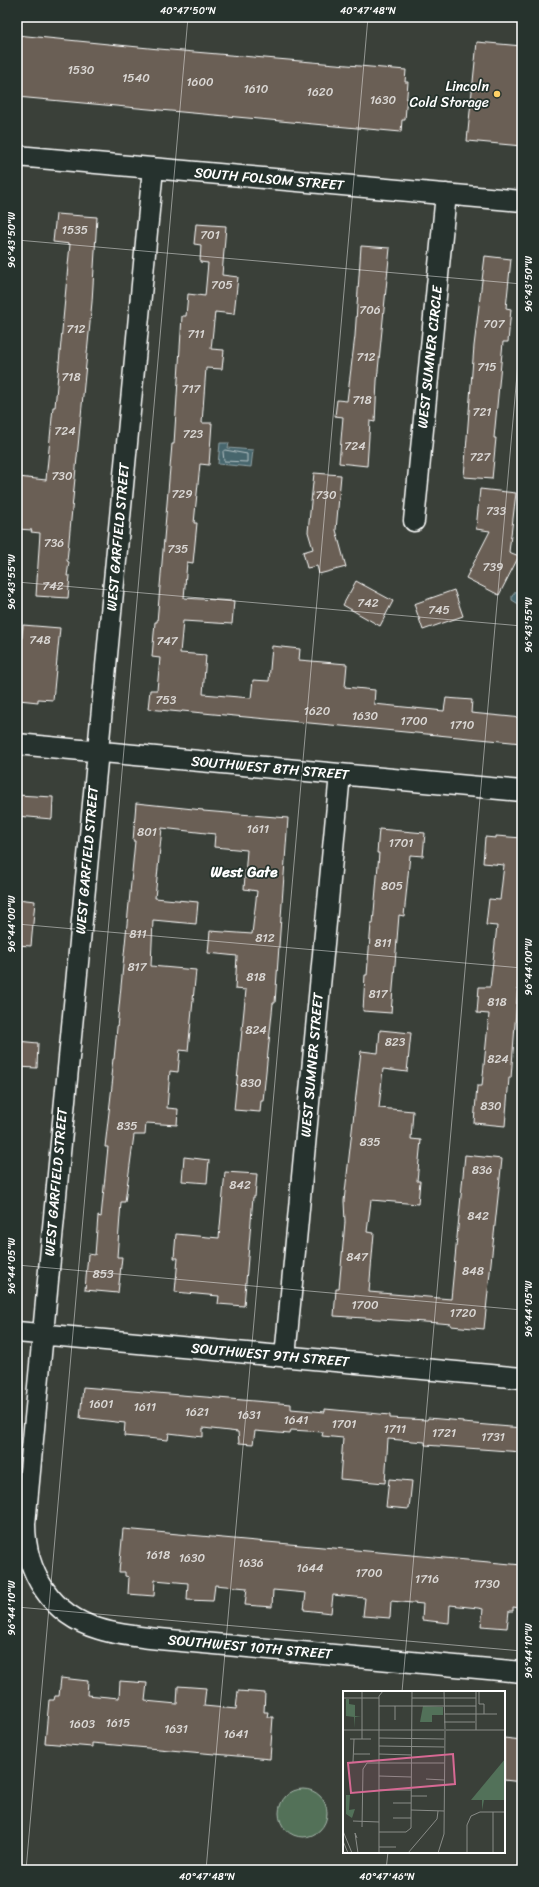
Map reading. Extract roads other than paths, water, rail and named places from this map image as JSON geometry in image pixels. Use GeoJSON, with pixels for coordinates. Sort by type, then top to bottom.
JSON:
{"type":"FeatureCollection","features":[{"type":"Feature","properties":{"kind":"street","name":"SOUTH FOLSOM STREET"},"geometry":{"type":"LineString","coordinates":[[17,156],[522,201]]}},
{"type":"Feature","properties":{"kind":"street","name":"WEST GARFIELD STREET"},"geometry":{"type":"LineString","coordinates":[[22,1552],[153,168]]}},
{"type":"Feature","properties":{"kind":"street","name":"WEST SUMNER CIRCLE"},"geometry":{"type":"LineString","coordinates":[[414,521],[446,194]]}},
{"type":"Feature","properties":{"kind":"street","name":"SOUTHWEST 8TH STREET"},"geometry":{"type":"LineString","coordinates":[[17,744],[522,791]]}},
{"type":"Feature","properties":{"kind":"street","name":"WEST SUMNER STREET"},"geometry":{"type":"LineString","coordinates":[[285,1357],[340,774]]}},
{"type":"Feature","properties":{"kind":"street","name":"SOUTHWEST 9TH STREET"},"geometry":{"type":"LineString","coordinates":[[17,1332],[522,1378]]}},
{"type":"Feature","properties":{"kind":"street","name":"SOUTHWEST 10TH STREET"},"geometry":{"type":"LineString","coordinates":[[22,1552],[32,1571],[53,1601],[64,1610],[97,1629],[122,1635],[522,1672]]}},
{"type":"Feature","properties":{"kind":"water"},"geometry":{"type":"Polygon","coordinates":[[[220,443],[229,443],[228,448],[253,450],[251,467],[218,464],[220,443]]]}},
{"type":"Feature","properties":{"kind":"water"},"geometry":{"type":"Polygon","coordinates":[[[522,575],[522,606],[512,600],[512,596],[517,590],[522,575]]]}},
{"type":"Feature","properties":{"kind":"place","name":"Lincoln Cold Storage"},"geometry":{"type":"Point","coordinates":[497,94]}},
{"type":"Feature","properties":{"kind":"district","name":"West Gate"},"geometry":{"type":"Point","coordinates":[244,872]}}]}
